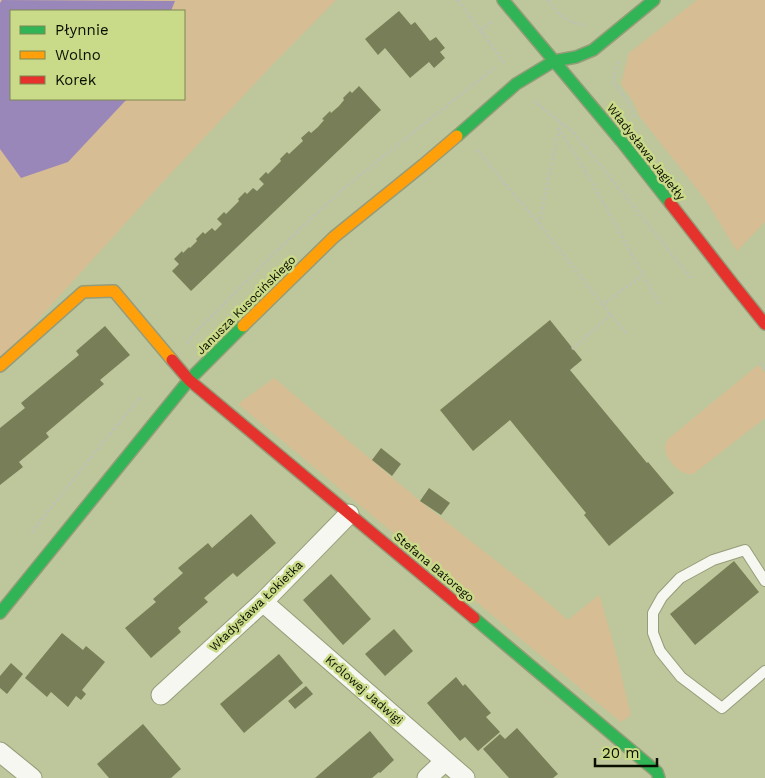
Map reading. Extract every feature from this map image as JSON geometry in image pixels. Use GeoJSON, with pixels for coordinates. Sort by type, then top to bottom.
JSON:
{"type":"FeatureCollection","features":[{"type":"Feature","properties":{"kind":"street","name":"Władysława Jagiełły"},"geometry":{"type":"LineString","coordinates":[[503,0],[639,163],[729,281],[743,306],[765,324]]}},
{"type":"Feature","properties":{"kind":"street","name":"Janusza Kusocińskiego"},"geometry":{"type":"LineString","coordinates":[[0,613],[189,380],[334,237],[423,165],[516,84],[554,61],[576,57],[593,50],[654,0]]}},
{"type":"Feature","properties":{"kind":"street","name":"Stefana Batorego"},"geometry":{"type":"LineString","coordinates":[[0,366],[83,292],[114,291],[189,380],[601,724],[657,772],[659,778]]}},
{"type":"Feature","properties":{"kind":"street","name":"Władysława Łokietka"},"geometry":{"type":"LineString","coordinates":[[161,695],[263,602],[349,514]]}},
{"type":"Feature","properties":{"kind":"street","name":"Królowej Jadwigi"},"geometry":{"type":"LineString","coordinates":[[263,602],[465,778]]}},
{"type":"Feature","properties":{"kind":"street"},"geometry":{"type":"LineString","coordinates":[[0,752],[32,778]]}},
{"type":"Feature","properties":{"kind":"street"},"geometry":{"type":"LineString","coordinates":[[428,778],[446,761]]}},
{"type":"Feature","properties":{"kind":"lane"},"geometry":{"type":"LineString","coordinates":[[765,581],[745,550],[713,560],[680,578],[662,598],[653,613],[653,633],[660,651],[681,677],[722,708],[765,671]]}},
{"type":"Feature","properties":{"kind":"path"},"geometry":{"type":"LineString","coordinates":[[458,0],[503,61]]}},
{"type":"Feature","properties":{"kind":"path"},"geometry":{"type":"LineString","coordinates":[[548,0],[564,19],[576,24],[586,25]]}},
{"type":"Feature","properties":{"kind":"path"},"geometry":{"type":"LineString","coordinates":[[533,100],[574,133],[692,279]]}},
{"type":"Feature","properties":{"kind":"path"},"geometry":{"type":"LineString","coordinates":[[539,224],[561,123]]}},
{"type":"Feature","properties":{"kind":"path"},"geometry":{"type":"LineString","coordinates":[[559,129],[660,305]]}},
{"type":"Feature","properties":{"kind":"path"},"geometry":{"type":"LineString","coordinates":[[477,149],[626,333]]}},
{"type":"Feature","properties":{"kind":"path"},"geometry":{"type":"LineString","coordinates":[[603,305],[642,275]]}},
{"type":"Feature","properties":{"kind":"path"},"geometry":{"type":"LineString","coordinates":[[572,348],[611,315]]}},
{"type":"Feature","properties":{"kind":"path"},"geometry":{"type":"LineString","coordinates":[[761,363],[765,369]]}},
{"type":"Feature","properties":{"kind":"shaded area"},"geometry":{"type":"Polygon","coordinates":[[[0,0],[336,0],[273,64],[159,186],[0,362],[0,0]]]}},
{"type":"Feature","properties":{"kind":"shaded area"},"geometry":{"type":"Polygon","coordinates":[[[2,0],[175,1],[171,10],[10,10],[10,100],[126,100],[68,162],[21,178],[0,149],[0,3],[2,0]]]}},
{"type":"Feature","properties":{"kind":"shaded area"},"geometry":{"type":"Polygon","coordinates":[[[697,0],[765,0],[765,222],[737,251],[705,199],[640,117],[633,101],[621,84],[629,53],[697,0]]]}},
{"type":"Feature","properties":{"kind":"shaded area"},"geometry":{"type":"Polygon","coordinates":[[[758,365],[765,373],[765,418],[693,474],[679,470],[671,462],[666,452],[665,446],[668,439],[758,365]]]}},
{"type":"Feature","properties":{"kind":"shaded area"},"geometry":{"type":"Polygon","coordinates":[[[274,378],[420,501],[568,620],[599,595],[617,655],[631,715],[621,722],[238,404],[274,378]]]}},
{"type":"Feature","properties":{"kind":"building"},"geometry":{"type":"Polygon","coordinates":[[[399,11],[411,25],[415,22],[430,41],[436,37],[445,48],[440,52],[445,58],[434,68],[429,62],[410,78],[385,48],[378,55],[365,39],[399,11]]]}},
{"type":"Feature","properties":{"kind":"building"},"geometry":{"type":"Polygon","coordinates":[[[359,86],[381,110],[191,291],[172,271],[179,264],[174,259],[182,251],[183,253],[190,248],[203,232],[205,234],[212,228],[215,231],[222,224],[217,219],[224,212],[226,214],[245,192],[247,194],[253,188],[257,191],[264,184],[259,179],[266,172],[268,174],[287,152],[289,154],[303,141],[301,138],[309,131],[311,133],[318,127],[324,120],[322,119],[339,106],[344,100],[343,98],[350,91],[352,93],[359,86]]]}},
{"type":"Feature","properties":{"kind":"building"},"geometry":{"type":"Polygon","coordinates":[[[550,320],[582,360],[570,370],[674,493],[609,546],[584,515],[586,513],[510,420],[473,451],[440,410],[550,320]]]}},
{"type":"Feature","properties":{"kind":"building"},"geometry":{"type":"Polygon","coordinates":[[[105,326],[130,355],[100,380],[104,384],[46,433],[49,437],[19,462],[23,467],[0,485],[0,428],[25,408],[21,403],[79,355],[76,351],[105,326]]]}},
{"type":"Feature","properties":{"kind":"building"},"geometry":{"type":"Polygon","coordinates":[[[381,448],[401,464],[392,476],[372,460],[381,448]]]}},
{"type":"Feature","properties":{"kind":"building"},"geometry":{"type":"Polygon","coordinates":[[[429,488],[450,503],[441,515],[420,501],[429,488]]]}},
{"type":"Feature","properties":{"kind":"building"},"geometry":{"type":"Polygon","coordinates":[[[251,514],[276,543],[237,577],[233,573],[204,598],[208,602],[178,628],[181,632],[151,658],[125,628],[156,602],[153,599],[183,573],[178,568],[208,543],[212,548],[251,514]]]}},
{"type":"Feature","properties":{"kind":"building"},"geometry":{"type":"Polygon","coordinates":[[[734,561],[759,592],[695,645],[670,614],[734,561]]]}},
{"type":"Feature","properties":{"kind":"building"},"geometry":{"type":"Polygon","coordinates":[[[331,574],[371,619],[343,645],[303,600],[331,574]]]}},
{"type":"Feature","properties":{"kind":"building"},"geometry":{"type":"Polygon","coordinates":[[[394,629],[413,651],[385,676],[365,654],[394,629]]]}},
{"type":"Feature","properties":{"kind":"building"},"geometry":{"type":"Polygon","coordinates":[[[62,633],[83,650],[86,646],[105,662],[82,690],[86,694],[81,700],[76,696],[68,707],[51,692],[47,697],[25,678],[62,633]]]}},
{"type":"Feature","properties":{"kind":"building"},"geometry":{"type":"Polygon","coordinates":[[[279,654],[303,683],[244,733],[220,704],[279,654]]]}},
{"type":"Feature","properties":{"kind":"building"},"geometry":{"type":"Polygon","coordinates":[[[11,663],[23,674],[7,694],[0,688],[0,676],[11,663]]]}},
{"type":"Feature","properties":{"kind":"building"},"geometry":{"type":"Polygon","coordinates":[[[456,677],[463,686],[465,684],[491,713],[486,717],[500,732],[478,751],[465,737],[460,741],[427,703],[456,677]]]}},
{"type":"Feature","properties":{"kind":"building"},"geometry":{"type":"Polygon","coordinates":[[[306,686],[313,694],[295,709],[288,701],[306,686]]]}},
{"type":"Feature","properties":{"kind":"building"},"geometry":{"type":"Polygon","coordinates":[[[143,724],[181,769],[171,778],[109,778],[97,764],[143,724]]]}},
{"type":"Feature","properties":{"kind":"building"},"geometry":{"type":"Polygon","coordinates":[[[517,728],[558,774],[553,778],[509,778],[483,749],[500,734],[505,739],[517,728]]]}},
{"type":"Feature","properties":{"kind":"building"},"geometry":{"type":"Polygon","coordinates":[[[370,731],[394,760],[380,773],[372,778],[315,778],[370,731]]]}},
{"type":"Feature","properties":{"kind":"traffic: fast"},"geometry":{"type":"LineString","coordinates":[[503,0],[622,142],[670,203]]}},
{"type":"Feature","properties":{"kind":"traffic: fast"},"geometry":{"type":"LineString","coordinates":[[457,136],[516,84],[554,61],[576,57],[593,50],[654,0]]}},
{"type":"Feature","properties":{"kind":"traffic: fast"},"geometry":{"type":"LineString","coordinates":[[0,613],[189,380],[243,326]]}},
{"type":"Feature","properties":{"kind":"traffic: fast"},"geometry":{"type":"LineString","coordinates":[[474,618],[657,772],[659,778]]}},
{"type":"Feature","properties":{"kind":"traffic: slow"},"geometry":{"type":"LineString","coordinates":[[243,326],[334,237],[457,136]]}},
{"type":"Feature","properties":{"kind":"traffic: slow"},"geometry":{"type":"LineString","coordinates":[[0,366],[83,292],[114,291],[172,360]]}},
{"type":"Feature","properties":{"kind":"traffic: jam"},"geometry":{"type":"LineString","coordinates":[[670,203],[765,324]]}},
{"type":"Feature","properties":{"kind":"traffic: jam"},"geometry":{"type":"LineString","coordinates":[[172,360],[189,380],[474,618]]}}]}
